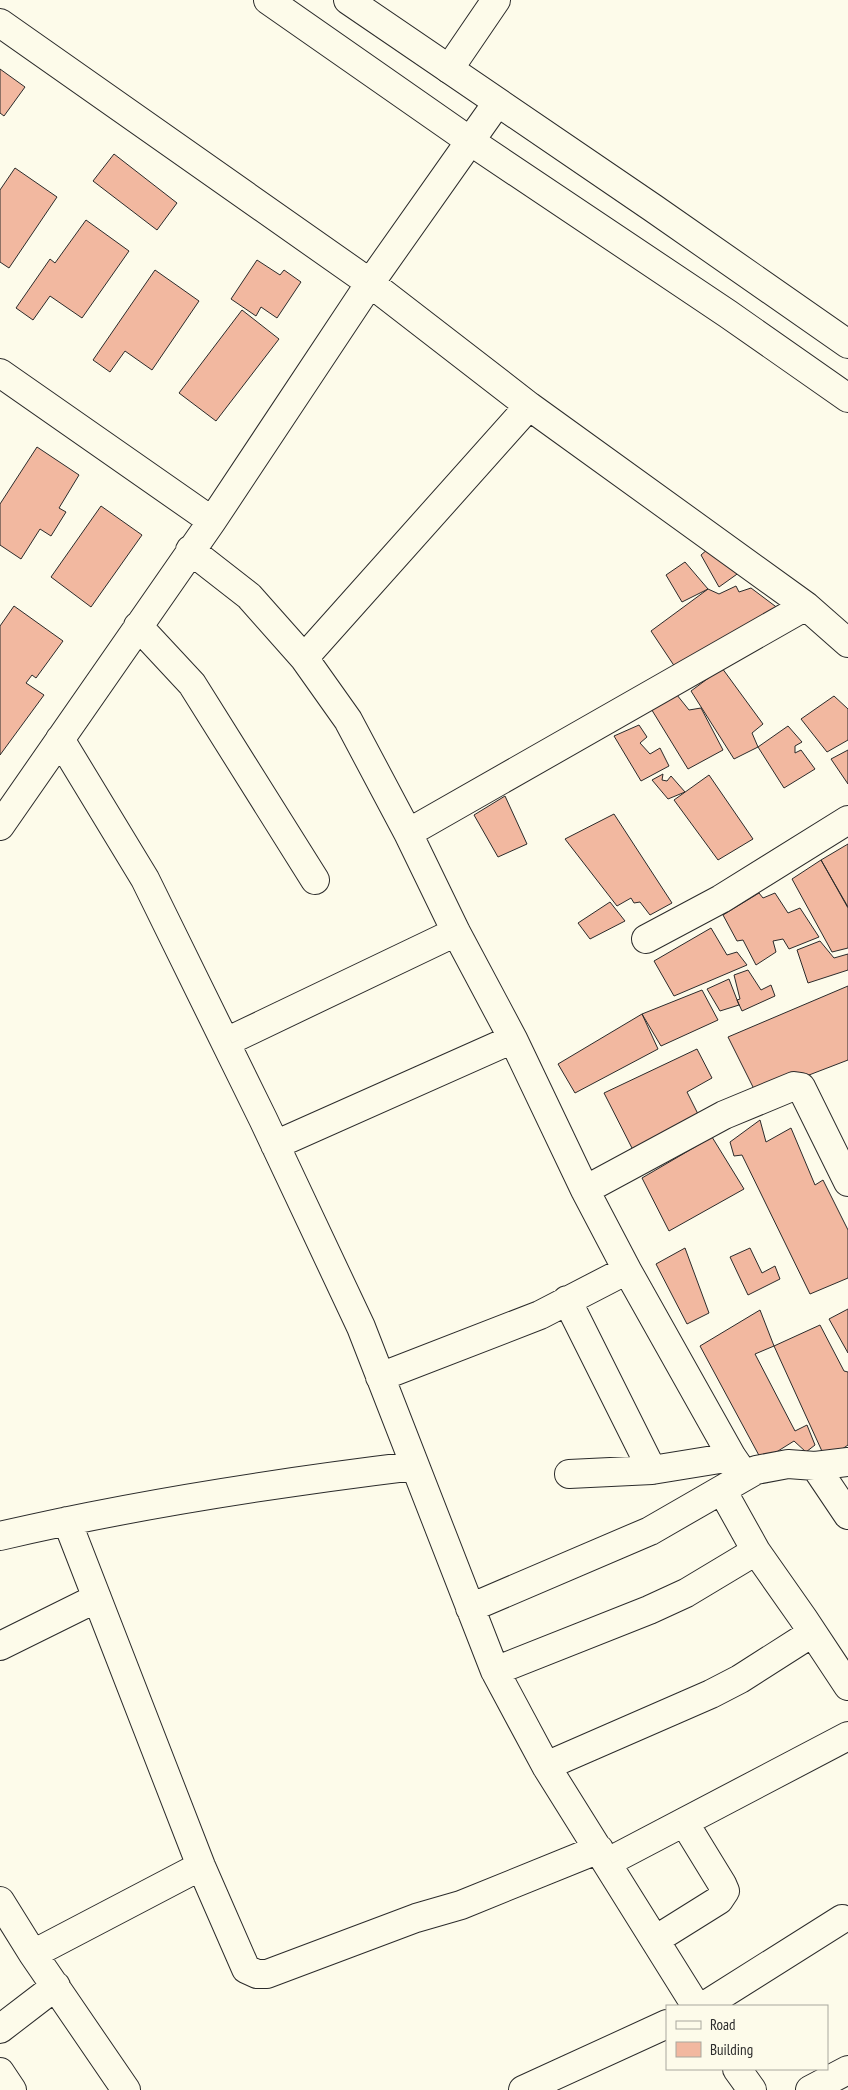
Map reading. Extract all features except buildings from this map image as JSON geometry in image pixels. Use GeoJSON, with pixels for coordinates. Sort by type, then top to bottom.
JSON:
{"type":"FeatureCollection","features":[{"type":"Feature","properties":{"kind":"street"},"geometry":{"type":"LineString","coordinates":[[268,0],[470,141],[728,314],[848,398]]}},
{"type":"Feature","properties":{"kind":"street"},"geometry":{"type":"LineString","coordinates":[[348,0],[653,208],[848,344]]}},
{"type":"Feature","properties":{"kind":"street"},"geometry":{"type":"LineString","coordinates":[[448,69],[496,0]]}},
{"type":"Feature","properties":{"kind":"street"},"geometry":{"type":"LineString","coordinates":[[0,23],[370,284],[529,406],[806,606],[848,643]]}},
{"type":"Feature","properties":{"kind":"street"},"geometry":{"type":"LineString","coordinates":[[0,826],[190,550],[212,521],[370,284],[497,102]]}},
{"type":"Feature","properties":{"kind":"street"},"geometry":{"type":"LineString","coordinates":[[0,373],[212,521]]}},
{"type":"Feature","properties":{"kind":"street"},"geometry":{"type":"LineString","coordinates":[[304,658],[529,406]]}},
{"type":"Feature","properties":{"kind":"street"},"geometry":{"type":"LineString","coordinates":[[190,550],[249,596],[304,658],[348,720],[513,1039],[585,1190],[627,1270],[739,1466]]}},
{"type":"Feature","properties":{"kind":"street"},"geometry":{"type":"LineString","coordinates":[[408,833],[806,606]]}},
{"type":"Feature","properties":{"kind":"street"},"geometry":{"type":"LineString","coordinates":[[138,626],[192,684],[315,880]]}},
{"type":"Feature","properties":{"kind":"street"},"geometry":{"type":"LineString","coordinates":[[60,739],[145,879],[226,1042],[361,1327],[495,1671],[546,1766],[695,2005]]}},
{"type":"Feature","properties":{"kind":"street"},"geometry":{"type":"LineString","coordinates":[[646,939],[721,899],[848,820]]}},
{"type":"Feature","properties":{"kind":"street"},"geometry":{"type":"LineString","coordinates":[[226,1042],[456,932]]}},
{"type":"Feature","properties":{"kind":"street"},"geometry":{"type":"LineString","coordinates":[[275,1145],[513,1039]]}},
{"type":"Feature","properties":{"kind":"street"},"geometry":{"type":"LineString","coordinates":[[585,1190],[724,1115],[794,1086],[801,1087],[848,1182]]}},
{"type":"Feature","properties":{"kind":"street"},"geometry":{"type":"LineString","coordinates":[[380,1377],[540,1315],[627,1270]]}},
{"type":"Feature","properties":{"kind":"street"},"geometry":{"type":"LineString","coordinates":[[567,1300],[652,1470]]}},
{"type":"Feature","properties":{"kind":"street"},"geometry":{"type":"LineString","coordinates":[[569,1474],[739,1466],[756,1470],[788,1464],[815,1466],[848,1462]]}},
{"type":"Feature","properties":{"kind":"street"},"geometry":{"type":"LineString","coordinates":[[0,1536],[67,1520],[289,1482],[414,1466]]}},
{"type":"Feature","properties":{"kind":"street"},"geometry":{"type":"LineString","coordinates":[[470,1608],[650,1531],[722,1490],[739,1466]]}},
{"type":"Feature","properties":{"kind":"street"},"geometry":{"type":"LineString","coordinates":[[815,1466],[848,1515]]}},
{"type":"Feature","properties":{"kind":"street"},"geometry":{"type":"LineString","coordinates":[[722,1490],[756,1551],[848,1686]]}},
{"type":"Feature","properties":{"kind":"street"},"geometry":{"type":"LineString","coordinates":[[67,1520],[201,1866],[246,1969],[257,1974],[267,1974],[416,1918],[461,1905],[604,1856],[684,1822],[848,1736]]}},
{"type":"Feature","properties":{"kind":"street"},"geometry":{"type":"LineString","coordinates":[[495,1671],[650,1610],[686,1593],[756,1551]]}},
{"type":"Feature","properties":{"kind":"street"},"geometry":{"type":"LineString","coordinates":[[0,1646],[97,1598]]}},
{"type":"Feature","properties":{"kind":"street"},"geometry":{"type":"LineString","coordinates":[[546,1766],[711,1694],[740,1679],[812,1633]]}},
{"type":"Feature","properties":{"kind":"street"},"geometry":{"type":"LineString","coordinates":[[655,1940],[719,1900],[725,1891],[684,1822]]}},
{"type":"Feature","properties":{"kind":"street"},"geometry":{"type":"LineString","coordinates":[[33,1954],[201,1866]]}},
{"type":"Feature","properties":{"kind":"street"},"geometry":{"type":"LineString","coordinates":[[1,1905],[126,2090]]}},
{"type":"Feature","properties":{"kind":"street"},"geometry":{"type":"LineString","coordinates":[[706,2005],[842,1919]]}},
{"type":"Feature","properties":{"kind":"street"},"geometry":{"type":"LineString","coordinates":[[0,2029],[56,1986]]}},
{"type":"Feature","properties":{"kind":"street"},"geometry":{"type":"LineString","coordinates":[[522,2090],[666,2024]]}},
{"type":"Feature","properties":{"kind":"street"},"geometry":{"type":"LineString","coordinates":[[739,2070],[752,2090]]}},
{"type":"Feature","properties":{"kind":"street"},"geometry":{"type":"LineString","coordinates":[[810,2090],[848,2070]]}},
{"type":"Feature","properties":{"kind":"street"},"geometry":{"type":"LineString","coordinates":[[0,2072],[12,2090]]}}]}
